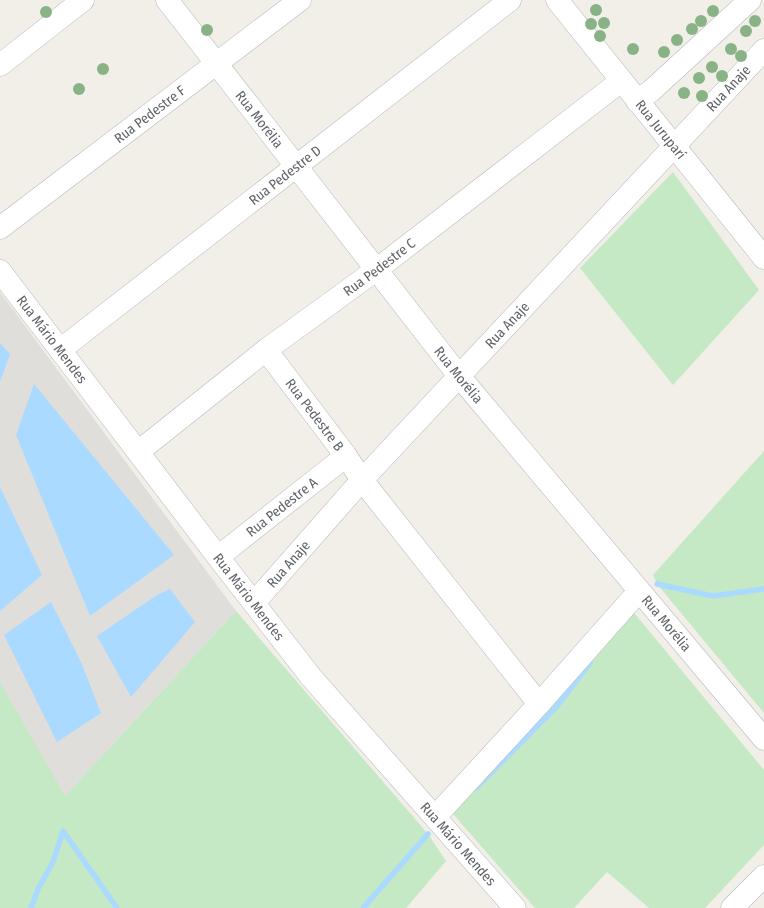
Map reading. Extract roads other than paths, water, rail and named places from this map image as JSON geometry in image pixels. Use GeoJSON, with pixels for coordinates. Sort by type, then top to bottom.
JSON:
{"type":"FeatureCollection","features":[{"type":"Feature","properties":{"kind":"street"},"geometry":{"type":"LineString","coordinates":[[0,65],[83,0]]}},
{"type":"Feature","properties":{"kind":"street","name":"Rua Morélia"},"geometry":{"type":"LineString","coordinates":[[167,0],[295,167],[459,376],[764,739]]}},
{"type":"Feature","properties":{"kind":"street","name":"Rua Pedestre F"},"geometry":{"type":"LineString","coordinates":[[0,228],[300,0]]}},
{"type":"Feature","properties":{"kind":"street","name":"Rua Pedestre D"},"geometry":{"type":"LineString","coordinates":[[60,350],[510,0]]}},
{"type":"Feature","properties":{"kind":"street","name":"Rua Juruparí"},"geometry":{"type":"LineString","coordinates":[[557,0],[621,81],[675,145],[764,258]]}},
{"type":"Feature","properties":{"kind":"street"},"geometry":{"type":"LineString","coordinates":[[638,101],[651,91],[750,0]]}},
{"type":"Feature","properties":{"kind":"street","name":"Rua Anaje"},"geometry":{"type":"LineString","coordinates":[[254,603],[362,480],[764,50]]}},
{"type":"Feature","properties":{"kind":"street","name":"Rua Pedestre C"},"geometry":{"type":"LineString","coordinates":[[138,452],[266,350],[376,270],[621,81]]}},
{"type":"Feature","properties":{"kind":"street","name":"Rua Mário Mendes"},"geometry":{"type":"LineString","coordinates":[[0,271],[311,677],[515,908]]}},
{"type":"Feature","properties":{"kind":"street","name":"Rua Pedestre B"},"geometry":{"type":"LineString","coordinates":[[266,350],[346,456],[362,480],[539,704]]}},
{"type":"Feature","properties":{"kind":"street","name":"Rua Pedestre A"},"geometry":{"type":"LineString","coordinates":[[218,557],[346,456]]}},
{"type":"Feature","properties":{"kind":"street"},"geometry":{"type":"LineString","coordinates":[[435,817],[539,704],[639,591]]}},
{"type":"Feature","properties":{"kind":"street"},"geometry":{"type":"LineString","coordinates":[[732,908],[764,876]]}},
{"type":"Feature","properties":{"kind":"water"},"geometry":{"type":"Polygon","coordinates":[[[0,343],[10,354],[0,382],[0,343]]]}},
{"type":"Feature","properties":{"kind":"water"},"geometry":{"type":"Polygon","coordinates":[[[34,384],[174,555],[90,616],[16,435],[34,384]]]}},
{"type":"Feature","properties":{"kind":"water"},"geometry":{"type":"Polygon","coordinates":[[[0,487],[42,575],[0,611],[0,487]]]}},
{"type":"Feature","properties":{"kind":"water"},"geometry":{"type":"Polygon","coordinates":[[[170,589],[195,622],[131,697],[97,636],[157,595],[170,589]]]}},
{"type":"Feature","properties":{"kind":"water"},"geometry":{"type":"Polygon","coordinates":[[[51,602],[81,662],[101,713],[57,742],[4,635],[51,602]]]}},
{"type":"Feature","properties":{"kind":"waterway"},"geometry":{"type":"LineString","coordinates":[[657,584],[713,596],[764,589]]}},
{"type":"Feature","properties":{"kind":"waterway"},"geometry":{"type":"LineString","coordinates":[[476,788],[557,706],[590,663]]}},
{"type":"Feature","properties":{"kind":"waterway"},"geometry":{"type":"LineString","coordinates":[[31,908],[38,889],[53,862],[63,831],[117,908]]}},
{"type":"Feature","properties":{"kind":"waterway"},"geometry":{"type":"LineString","coordinates":[[363,908],[428,834]]}}]}
